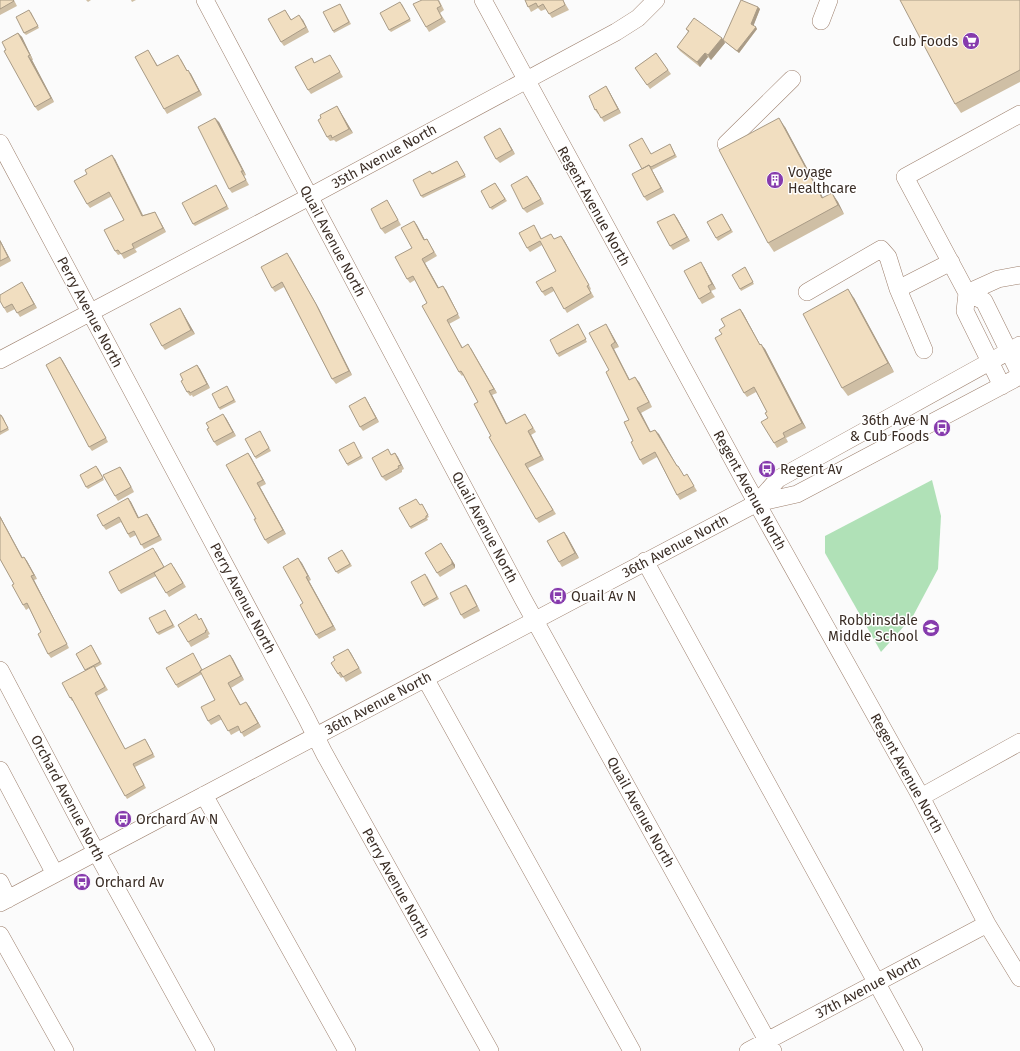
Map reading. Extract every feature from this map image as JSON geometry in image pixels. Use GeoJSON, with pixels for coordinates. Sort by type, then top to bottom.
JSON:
{"type":"FeatureCollection","features":[{"type":"Feature","properties":{"kind":"street","name":"Quail Avenue North"},"geometry":{"type":"LineString","coordinates":[[205,0],[535,620],[770,1046]]}},
{"type":"Feature","properties":{"kind":"street","name":"Regent Avenue North"},"geometry":{"type":"LineString","coordinates":[[483,0],[525,80],[757,503],[921,797],[987,924],[1020,978]]}},
{"type":"Feature","properties":{"kind":"street","name":"35th Avenue North"},"geometry":{"type":"LineString","coordinates":[[0,360],[310,197],[616,32],[638,18],[656,0]]}},
{"type":"Feature","properties":{"kind":"street"},"geometry":{"type":"LineString","coordinates":[[821,21],[829,0]]}},
{"type":"Feature","properties":{"kind":"street"},"geometry":{"type":"LineString","coordinates":[[726,144],[792,80]]}},
{"type":"Feature","properties":{"kind":"street"},"geometry":{"type":"LineString","coordinates":[[1002,386],[964,311],[966,294],[951,262],[905,177],[1020,114]]}},
{"type":"Feature","properties":{"kind":"street","name":"Perry Avenue North"},"geometry":{"type":"LineString","coordinates":[[0,143],[316,736],[490,1051]]}},
{"type":"Feature","properties":{"kind":"street"},"geometry":{"type":"LineString","coordinates":[[807,292],[881,249],[888,257],[898,289],[924,350]]}},
{"type":"Feature","properties":{"kind":"street"},"geometry":{"type":"LineString","coordinates":[[898,289],[951,262]]}},
{"type":"Feature","properties":{"kind":"street"},"geometry":{"type":"LineString","coordinates":[[966,294],[998,279],[1020,276]]}},
{"type":"Feature","properties":{"kind":"street"},"geometry":{"type":"LineString","coordinates":[[966,294],[984,301],[1014,348],[1020,375]]}},
{"type":"Feature","properties":{"kind":"street","name":"36th Avenue North"},"geometry":{"type":"LineString","coordinates":[[757,503],[778,478],[1014,348]]}},
{"type":"Feature","properties":{"kind":"street","name":"36th Avenue North"},"geometry":{"type":"LineString","coordinates":[[4,901],[757,503],[797,494],[1002,386],[1020,375]]}},
{"type":"Feature","properties":{"kind":"street"},"geometry":{"type":"LineString","coordinates":[[645,561],[914,1051]]}},
{"type":"Feature","properties":{"kind":"street","name":"Orchard Avenue North"},"geometry":{"type":"LineString","coordinates":[[0,670],[96,852],[206,1051]]}},
{"type":"Feature","properties":{"kind":"street"},"geometry":{"type":"LineString","coordinates":[[425,678],[632,1051]]}},
{"type":"Feature","properties":{"kind":"street"},"geometry":{"type":"LineString","coordinates":[[921,797],[1020,742]]}},
{"type":"Feature","properties":{"kind":"street"},"geometry":{"type":"LineString","coordinates":[[0,770],[55,874]]}},
{"type":"Feature","properties":{"kind":"street"},"geometry":{"type":"LineString","coordinates":[[204,795],[347,1051]]}},
{"type":"Feature","properties":{"kind":"street"},"geometry":{"type":"LineString","coordinates":[[0,882],[4,901]]}},
{"type":"Feature","properties":{"kind":"street","name":"37th Avenue North"},"geometry":{"type":"LineString","coordinates":[[748,1051],[770,1046],[876,983],[987,924]]}},
{"type":"Feature","properties":{"kind":"street"},"geometry":{"type":"LineString","coordinates":[[0,935],[65,1051]]}},
{"type":"Feature","properties":{"kind":"green space"},"geometry":{"type":"Polygon","coordinates":[[[932,480],[941,516],[938,569],[913,616],[881,652],[825,553],[825,536],[932,480]]]}},
{"type":"Feature","properties":{"kind":"building"},"geometry":{"type":"Polygon","coordinates":[[[0,0],[13,0],[14,1],[0,9],[0,0]]]}},
{"type":"Feature","properties":{"kind":"building"},"geometry":{"type":"Polygon","coordinates":[[[422,0],[438,0],[441,6],[437,8],[442,18],[426,27],[413,4],[422,0]]]}},
{"type":"Feature","properties":{"kind":"building"},"geometry":{"type":"Polygon","coordinates":[[[525,0],[563,0],[565,5],[549,14],[543,4],[538,7],[536,3],[528,7],[525,0]]]}},
{"type":"Feature","properties":{"kind":"building"},"geometry":{"type":"Polygon","coordinates":[[[741,0],[758,7],[751,24],[756,27],[737,51],[723,40],[741,0]]]}},
{"type":"Feature","properties":{"kind":"building","name":"Cub Foods"},"geometry":{"type":"Polygon","coordinates":[[[900,0],[1020,0],[1020,70],[955,104],[900,0]]]}},
{"type":"Feature","properties":{"kind":"building"},"geometry":{"type":"Polygon","coordinates":[[[400,2],[410,19],[389,30],[380,13],[400,2]]]}},
{"type":"Feature","properties":{"kind":"building"},"geometry":{"type":"Polygon","coordinates":[[[340,4],[349,22],[333,31],[323,12],[340,4]]]}},
{"type":"Feature","properties":{"kind":"building"},"geometry":{"type":"Polygon","coordinates":[[[29,10],[38,26],[24,33],[16,17],[29,10]]]}},
{"type":"Feature","properties":{"kind":"building"},"geometry":{"type":"Polygon","coordinates":[[[285,10],[291,20],[299,15],[306,27],[281,42],[268,19],[285,10]]]}},
{"type":"Feature","properties":{"kind":"building"},"geometry":{"type":"Polygon","coordinates":[[[694,18],[722,38],[708,55],[705,53],[697,62],[677,47],[689,31],[686,29],[694,18]]]}},
{"type":"Feature","properties":{"kind":"building"},"geometry":{"type":"Polygon","coordinates":[[[18,33],[30,55],[28,56],[51,98],[35,107],[4,51],[6,50],[2,42],[18,33]]]}},
{"type":"Feature","properties":{"kind":"building"},"geometry":{"type":"Polygon","coordinates":[[[148,50],[157,66],[178,55],[199,91],[164,109],[135,57],[148,50]]]}},
{"type":"Feature","properties":{"kind":"building"},"geometry":{"type":"Polygon","coordinates":[[[656,53],[668,70],[647,85],[635,68],[656,53]]]}},
{"type":"Feature","properties":{"kind":"building"},"geometry":{"type":"Polygon","coordinates":[[[330,55],[340,72],[308,90],[295,67],[312,58],[314,63],[330,55]]]}},
{"type":"Feature","properties":{"kind":"building"},"geometry":{"type":"Polygon","coordinates":[[[606,86],[618,109],[601,118],[596,109],[595,110],[589,96],[606,86]]]}},
{"type":"Feature","properties":{"kind":"building"},"geometry":{"type":"Polygon","coordinates":[[[337,106],[349,129],[332,138],[331,135],[327,137],[318,120],[321,118],[320,115],[337,106]]]}},
{"type":"Feature","properties":{"kind":"building"},"geometry":{"type":"Polygon","coordinates":[[[215,118],[243,171],[241,171],[246,180],[229,189],[198,127],[215,118]]]}},
{"type":"Feature","properties":{"kind":"building","name":"Voyage Healthcare"},"geometry":{"type":"Polygon","coordinates":[[[779,118],[822,198],[832,193],[838,205],[768,243],[719,150],[779,118]]]}},
{"type":"Feature","properties":{"kind":"building"},"geometry":{"type":"Polygon","coordinates":[[[500,128],[512,150],[496,159],[484,137],[500,128]]]}},
{"type":"Feature","properties":{"kind":"building"},"geometry":{"type":"Polygon","coordinates":[[[642,138],[651,154],[670,144],[675,155],[651,167],[649,165],[642,169],[629,145],[642,138]]]}},
{"type":"Feature","properties":{"kind":"building"},"geometry":{"type":"Polygon","coordinates":[[[112,155],[142,216],[155,212],[163,228],[132,244],[134,248],[121,254],[118,250],[115,251],[104,230],[124,220],[109,192],[87,204],[74,181],[87,174],[85,170],[112,155]]]}},
{"type":"Feature","properties":{"kind":"building"},"geometry":{"type":"Polygon","coordinates":[[[457,161],[465,175],[421,196],[413,180],[430,171],[432,174],[457,161]]]}},
{"type":"Feature","properties":{"kind":"building"},"geometry":{"type":"Polygon","coordinates":[[[649,165],[661,188],[644,197],[632,174],[649,165]]]}},
{"type":"Feature","properties":{"kind":"building"},"geometry":{"type":"Polygon","coordinates":[[[527,176],[541,199],[523,209],[511,185],[527,176]]]}},
{"type":"Feature","properties":{"kind":"building"},"geometry":{"type":"Polygon","coordinates":[[[495,183],[505,199],[490,208],[481,191],[495,183]]]}},
{"type":"Feature","properties":{"kind":"building"},"geometry":{"type":"Polygon","coordinates":[[[216,185],[227,206],[193,224],[182,203],[216,185]]]}},
{"type":"Feature","properties":{"kind":"building"},"geometry":{"type":"Polygon","coordinates":[[[387,200],[398,220],[381,229],[371,209],[387,200]]]}},
{"type":"Feature","properties":{"kind":"building"},"geometry":{"type":"Polygon","coordinates":[[[674,214],[687,237],[670,246],[657,222],[674,214]]]}},
{"type":"Feature","properties":{"kind":"building"},"geometry":{"type":"Polygon","coordinates":[[[722,214],[731,230],[716,238],[707,222],[722,214]]]}},
{"type":"Feature","properties":{"kind":"building"},"geometry":{"type":"Polygon","coordinates":[[[414,221],[424,240],[427,239],[434,252],[422,259],[438,288],[443,286],[458,314],[447,320],[462,348],[468,344],[494,389],[489,391],[506,424],[525,414],[533,428],[528,431],[541,456],[525,464],[553,510],[536,519],[489,437],[491,436],[474,404],[478,402],[463,374],[461,371],[459,372],[422,306],[427,303],[413,276],[407,279],[395,257],[412,248],[401,228],[414,221]]]}},
{"type":"Feature","properties":{"kind":"building"},"geometry":{"type":"Polygon","coordinates":[[[534,225],[541,239],[551,234],[554,239],[561,236],[589,285],[587,286],[591,293],[564,309],[552,287],[542,292],[536,282],[556,271],[540,241],[527,248],[519,233],[534,225]]]}},
{"type":"Feature","properties":{"kind":"building"},"geometry":{"type":"Polygon","coordinates":[[[0,241],[8,257],[0,261],[0,241]]]}},
{"type":"Feature","properties":{"kind":"building"},"geometry":{"type":"Polygon","coordinates":[[[287,253],[316,304],[349,371],[332,379],[282,282],[272,288],[261,267],[287,253]]]}},
{"type":"Feature","properties":{"kind":"building"},"geometry":{"type":"Polygon","coordinates":[[[701,262],[712,284],[708,286],[711,292],[699,299],[684,271],[701,262]]]}},
{"type":"Feature","properties":{"kind":"building"},"geometry":{"type":"Polygon","coordinates":[[[745,267],[753,282],[740,289],[732,275],[745,267]]]}},
{"type":"Feature","properties":{"kind":"building"},"geometry":{"type":"Polygon","coordinates":[[[22,282],[34,304],[17,313],[12,304],[4,308],[0,301],[0,295],[22,282]]]}},
{"type":"Feature","properties":{"kind":"building"},"geometry":{"type":"Polygon","coordinates":[[[848,289],[888,363],[842,388],[803,314],[848,289]]]}},
{"type":"Feature","properties":{"kind":"building"},"geometry":{"type":"Polygon","coordinates":[[[180,308],[191,330],[162,346],[150,324],[180,308]]]}},
{"type":"Feature","properties":{"kind":"building"},"geometry":{"type":"Polygon","coordinates":[[[740,309],[760,345],[761,344],[802,423],[783,433],[785,437],[774,443],[761,422],[768,418],[765,413],[767,412],[754,387],[744,393],[715,338],[722,334],[719,330],[725,326],[721,319],[740,309]]]}},
{"type":"Feature","properties":{"kind":"building"},"geometry":{"type":"Polygon","coordinates":[[[578,324],[586,339],[557,354],[550,340],[578,324]]]}},
{"type":"Feature","properties":{"kind":"building"},"geometry":{"type":"Polygon","coordinates":[[[606,324],[615,342],[611,345],[629,380],[635,377],[649,402],[637,408],[650,432],[655,430],[677,466],[684,476],[687,474],[694,486],[677,495],[655,452],[640,460],[631,442],[633,441],[624,422],[629,420],[606,372],[609,370],[589,333],[606,324]]]}},
{"type":"Feature","properties":{"kind":"building"},"geometry":{"type":"Polygon","coordinates":[[[60,357],[106,438],[89,447],[46,365],[60,357]]]}},
{"type":"Feature","properties":{"kind":"building"},"geometry":{"type":"Polygon","coordinates":[[[197,365],[207,384],[190,393],[189,391],[187,392],[181,381],[183,380],[180,374],[197,365]]]}},
{"type":"Feature","properties":{"kind":"building"},"geometry":{"type":"Polygon","coordinates":[[[227,386],[234,400],[219,408],[212,394],[227,386]]]}},
{"type":"Feature","properties":{"kind":"building"},"geometry":{"type":"Polygon","coordinates":[[[365,397],[376,418],[360,427],[349,406],[365,397]]]}},
{"type":"Feature","properties":{"kind":"building"},"geometry":{"type":"Polygon","coordinates":[[[223,414],[233,432],[214,442],[207,429],[209,428],[206,423],[223,414]]]}},
{"type":"Feature","properties":{"kind":"building"},"geometry":{"type":"Polygon","coordinates":[[[0,415],[8,428],[0,432],[0,415]]]}},
{"type":"Feature","properties":{"kind":"building"},"geometry":{"type":"Polygon","coordinates":[[[260,431],[269,448],[255,457],[245,439],[260,431]]]}},
{"type":"Feature","properties":{"kind":"building"},"geometry":{"type":"Polygon","coordinates":[[[354,442],[361,456],[347,464],[339,450],[354,442]]]}},
{"type":"Feature","properties":{"kind":"building"},"geometry":{"type":"Polygon","coordinates":[[[388,449],[391,455],[395,453],[401,465],[398,466],[399,468],[382,477],[372,458],[388,449]]]}},
{"type":"Feature","properties":{"kind":"building"},"geometry":{"type":"Polygon","coordinates":[[[248,453],[263,480],[257,483],[283,530],[265,540],[254,519],[256,519],[226,465],[248,453]]]}},
{"type":"Feature","properties":{"kind":"building"},"geometry":{"type":"Polygon","coordinates":[[[96,466],[103,478],[86,487],[80,475],[96,466]]]}},
{"type":"Feature","properties":{"kind":"building"},"geometry":{"type":"Polygon","coordinates":[[[120,467],[131,487],[115,496],[103,475],[120,467]]]}},
{"type":"Feature","properties":{"kind":"building"},"geometry":{"type":"Polygon","coordinates":[[[128,498],[138,518],[147,514],[159,536],[141,545],[134,531],[128,534],[119,517],[103,526],[97,515],[128,498]]]}},
{"type":"Feature","properties":{"kind":"building"},"geometry":{"type":"Polygon","coordinates":[[[416,499],[420,505],[422,504],[428,515],[426,518],[410,527],[399,508],[416,499]]]}},
{"type":"Feature","properties":{"kind":"building"},"geometry":{"type":"Polygon","coordinates":[[[0,517],[22,558],[24,557],[34,575],[31,576],[67,644],[48,654],[38,634],[41,632],[27,603],[23,605],[12,585],[14,584],[0,559],[0,517]]]}},
{"type":"Feature","properties":{"kind":"building"},"geometry":{"type":"Polygon","coordinates":[[[564,532],[575,553],[559,562],[547,541],[564,532]]]}},
{"type":"Feature","properties":{"kind":"building"},"geometry":{"type":"Polygon","coordinates":[[[441,543],[452,561],[452,564],[437,573],[425,553],[441,543]]]}},
{"type":"Feature","properties":{"kind":"building"},"geometry":{"type":"Polygon","coordinates":[[[153,548],[164,567],[119,591],[109,572],[153,548]]]}},
{"type":"Feature","properties":{"kind":"building"},"geometry":{"type":"Polygon","coordinates":[[[342,550],[350,564],[336,572],[328,558],[342,550]]]}},
{"type":"Feature","properties":{"kind":"building"},"geometry":{"type":"Polygon","coordinates":[[[298,558],[308,576],[306,577],[333,626],[316,635],[300,605],[303,603],[283,567],[298,558]]]}},
{"type":"Feature","properties":{"kind":"building"},"geometry":{"type":"Polygon","coordinates":[[[171,563],[183,583],[166,593],[154,573],[171,563]]]}},
{"type":"Feature","properties":{"kind":"building"},"geometry":{"type":"Polygon","coordinates":[[[425,574],[437,597],[423,605],[411,582],[425,574]]]}},
{"type":"Feature","properties":{"kind":"building"},"geometry":{"type":"Polygon","coordinates":[[[466,585],[477,606],[461,615],[450,593],[466,585]]]}},
{"type":"Feature","properties":{"kind":"building"},"geometry":{"type":"Polygon","coordinates":[[[165,610],[173,625],[157,633],[149,618],[165,610]]]}},
{"type":"Feature","properties":{"kind":"building"},"geometry":{"type":"Polygon","coordinates":[[[196,614],[199,620],[201,618],[207,630],[188,642],[178,625],[196,614]]]}},
{"type":"Feature","properties":{"kind":"building"},"geometry":{"type":"Polygon","coordinates":[[[91,645],[100,662],[85,670],[76,654],[91,645]]]}},
{"type":"Feature","properties":{"kind":"building"},"geometry":{"type":"Polygon","coordinates":[[[348,649],[359,668],[343,677],[340,672],[338,674],[331,663],[335,660],[333,657],[348,649]]]}},
{"type":"Feature","properties":{"kind":"building"},"geometry":{"type":"Polygon","coordinates":[[[193,653],[202,670],[176,685],[166,668],[193,653]]]}},
{"type":"Feature","properties":{"kind":"building"},"geometry":{"type":"Polygon","coordinates":[[[230,655],[241,676],[228,683],[240,705],[246,702],[258,723],[241,733],[238,726],[228,731],[219,715],[208,721],[201,707],[215,700],[200,671],[230,655]]]}},
{"type":"Feature","properties":{"kind":"building"},"geometry":{"type":"Polygon","coordinates":[[[94,666],[105,687],[95,693],[125,749],[145,739],[153,754],[133,764],[144,785],[125,796],[62,683],[94,666]]]}},
{"type":"Feature","properties":{"kind":"place","name":"Cub Foods"},"geometry":{"type":"Point","coordinates":[971,41]}},
{"type":"Feature","properties":{"kind":"place","name":"Voyage Healthcare"},"geometry":{"type":"Point","coordinates":[775,180]}},
{"type":"Feature","properties":{"kind":"place","name":"36th Ave N & Cub Foods"},"geometry":{"type":"Point","coordinates":[942,428]}},
{"type":"Feature","properties":{"kind":"place","name":"Regent Av"},"geometry":{"type":"Point","coordinates":[767,469]}},
{"type":"Feature","properties":{"kind":"place","name":"Quail Av N"},"geometry":{"type":"Point","coordinates":[558,596]}},
{"type":"Feature","properties":{"kind":"place","name":"Robbinsdale Middle School"},"geometry":{"type":"Point","coordinates":[931,628]}},
{"type":"Feature","properties":{"kind":"place","name":"Orchard Av N"},"geometry":{"type":"Point","coordinates":[123,819]}},
{"type":"Feature","properties":{"kind":"place","name":"Orchard Av"},"geometry":{"type":"Point","coordinates":[82,882]}}]}
